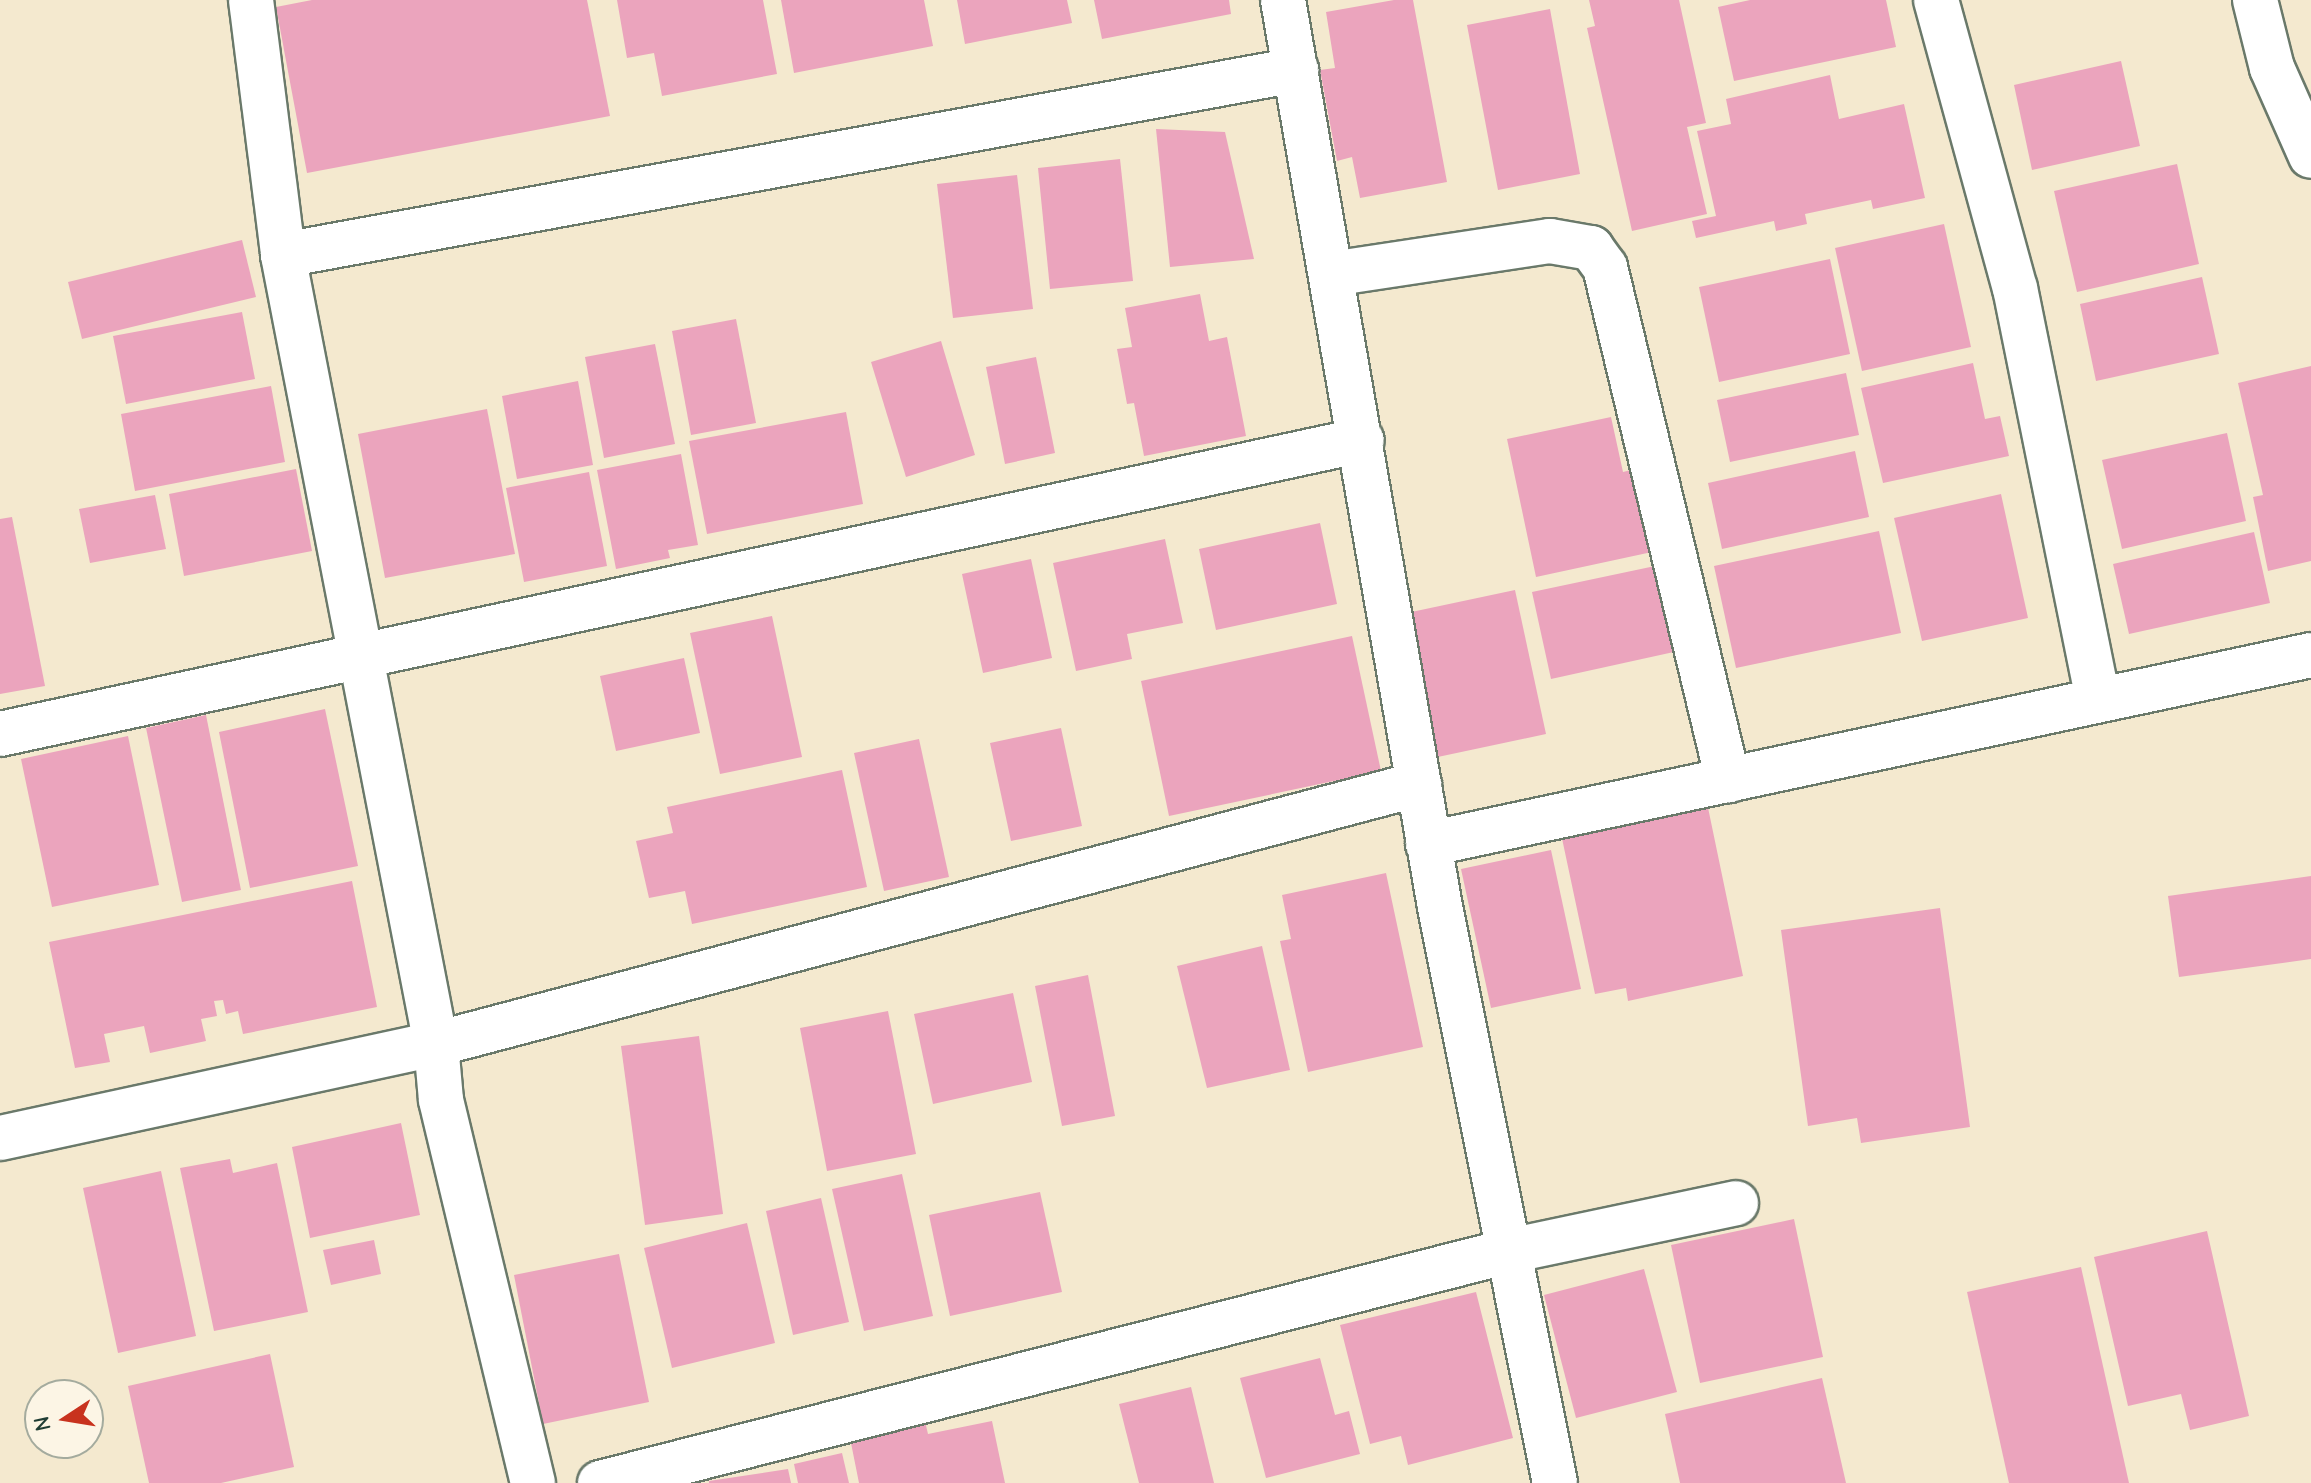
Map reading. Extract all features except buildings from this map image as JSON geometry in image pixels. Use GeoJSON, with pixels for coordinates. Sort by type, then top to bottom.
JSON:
{"type":"FeatureCollection","features":[{"type":"Feature","properties":{"kind":"street"},"geometry":{"type":"LineString","coordinates":[[251,0],[283,255],[436,1044],[441,1100],[533,1483]]}},
{"type":"Feature","properties":{"kind":"street"},"geometry":{"type":"LineString","coordinates":[[1283,0],[1362,440],[1428,844],[1555,1483]]}},
{"type":"Feature","properties":{"kind":"street"},"geometry":{"type":"LineString","coordinates":[[1936,0],[2015,288],[2098,700]]}},
{"type":"Feature","properties":{"kind":"street"},"geometry":{"type":"LineString","coordinates":[[2255,0],[2272,68],[2311,156]]}},
{"type":"Feature","properties":{"kind":"street"},"geometry":{"type":"LineString","coordinates":[[283,255],[1296,70]]}},
{"type":"Feature","properties":{"kind":"street"},"geometry":{"type":"LineString","coordinates":[[1331,274],[1550,241],[1591,248],[1605,267],[1728,780]]}},
{"type":"Feature","properties":{"kind":"street"},"geometry":{"type":"LineString","coordinates":[[0,734],[1362,440]]}},
{"type":"Feature","properties":{"kind":"street"},"geometry":{"type":"LineString","coordinates":[[1428,844],[2311,655]]}},
{"type":"Feature","properties":{"kind":"street"},"geometry":{"type":"LineString","coordinates":[[0,1138],[436,1044],[1419,784]]}},
{"type":"Feature","properties":{"kind":"street"},"geometry":{"type":"LineString","coordinates":[[600,1483],[1509,1251],[1736,1203]]}}]}
